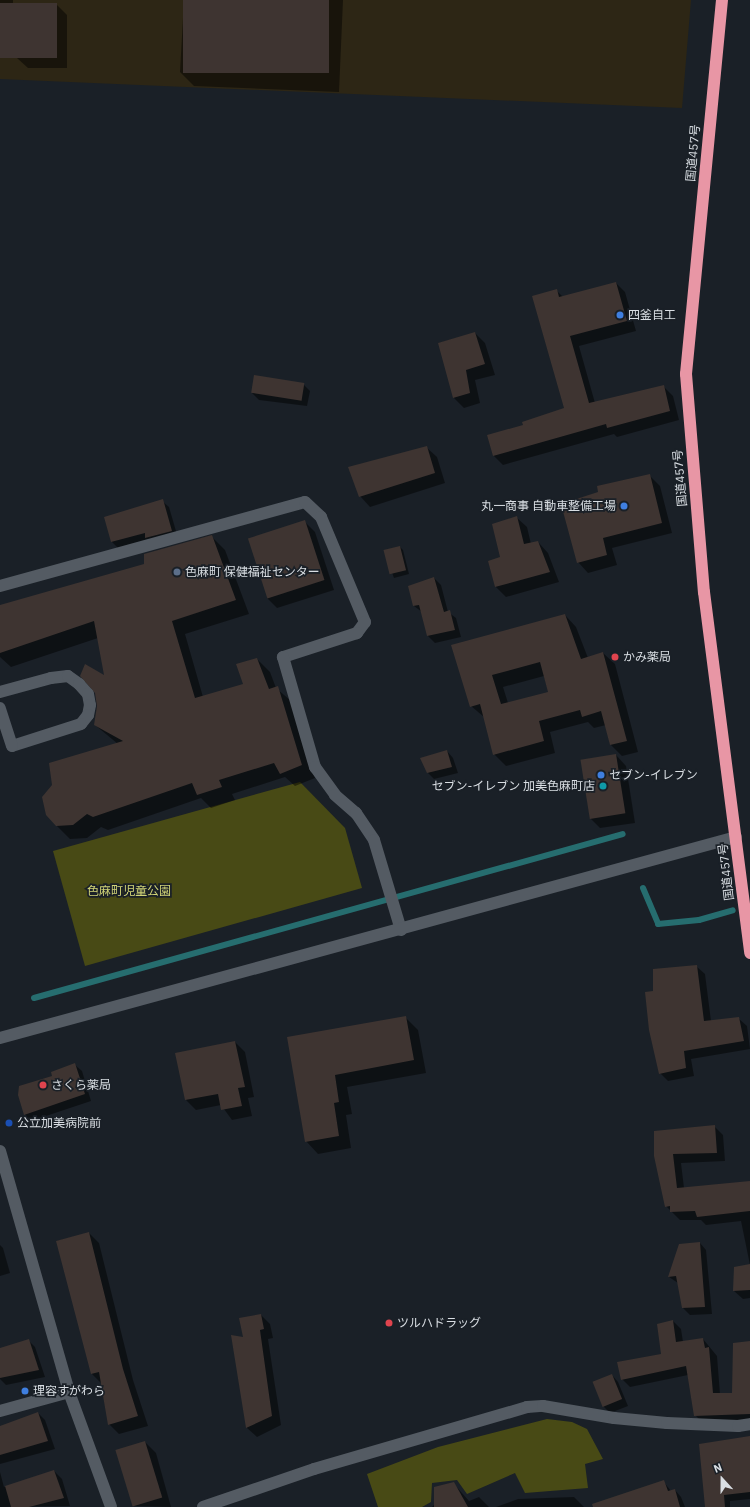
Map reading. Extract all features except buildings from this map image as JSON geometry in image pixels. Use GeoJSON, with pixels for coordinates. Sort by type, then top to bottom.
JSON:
{"type":"FeatureCollection","features":[{"type":"Feature","properties":{"kind":"highway","name":"国道457号"},"geometry":{"type":"LineString","coordinates":[[722,0],[686,374],[704,592],[750,953]]}},
{"type":"Feature","properties":{"kind":"street"},"geometry":{"type":"LineString","coordinates":[[0,586],[305,502],[321,517],[365,622],[357,633],[283,657],[315,767],[334,795],[356,814],[374,840],[401,930]]}},
{"type":"Feature","properties":{"kind":"street"},"geometry":{"type":"LineString","coordinates":[[0,692],[51,678],[68,676],[80,684],[88,694],[90,705],[88,715],[81,724],[12,746],[0,708]]}},
{"type":"Feature","properties":{"kind":"street"},"geometry":{"type":"LineString","coordinates":[[0,1038],[401,930],[736,837]]}},
{"type":"Feature","properties":{"kind":"street"},"geometry":{"type":"LineString","coordinates":[[0,1151],[69,1392],[111,1507]]}},
{"type":"Feature","properties":{"kind":"street"},"geometry":{"type":"LineString","coordinates":[[0,1411],[69,1392]]}},
{"type":"Feature","properties":{"kind":"street"},"geometry":{"type":"LineString","coordinates":[[203,1507],[314,1469],[527,1407],[543,1406],[614,1418],[667,1423],[738,1426],[750,1424]]}},
{"type":"Feature","properties":{"kind":"shaded area"},"geometry":{"type":"Polygon","coordinates":[[[0,0],[691,0],[682,108],[0,79],[0,0]]]}},
{"type":"Feature","properties":{"kind":"green space","name":"色麻町児童公園"},"geometry":{"type":"Polygon","coordinates":[[[300,782],[345,828],[362,888],[85,966],[53,851],[300,782]]]}},
{"type":"Feature","properties":{"kind":"green space"},"geometry":{"type":"Polygon","coordinates":[[[547,1419],[572,1422],[587,1429],[603,1459],[585,1464],[588,1488],[525,1493],[515,1473],[467,1494],[457,1480],[432,1483],[431,1502],[422,1507],[378,1507],[367,1474],[438,1447],[547,1419]]]}},
{"type":"Feature","properties":{"kind":"waterway"},"geometry":{"type":"LineString","coordinates":[[34,998],[623,834]]}},
{"type":"Feature","properties":{"kind":"waterway"},"geometry":{"type":"LineString","coordinates":[[643,888],[658,924],[699,920],[733,910]]}},
{"type":"Feature","properties":{"kind":"place","name":"四釜自工"},"geometry":{"type":"Point","coordinates":[620,315]}},
{"type":"Feature","properties":{"kind":"place","name":"丸一商事 自動車整備工場"},"geometry":{"type":"Point","coordinates":[624,506]}},
{"type":"Feature","properties":{"kind":"place","name":"色麻町 保健福祉センター"},"geometry":{"type":"Point","coordinates":[177,572]}},
{"type":"Feature","properties":{"kind":"place","name":"かみ薬局"},"geometry":{"type":"Point","coordinates":[615,657]}},
{"type":"Feature","properties":{"kind":"place","name":"セブン-イレブン"},"geometry":{"type":"Point","coordinates":[601,775]}},
{"type":"Feature","properties":{"kind":"place","name":"セブン-イレブン 加美色麻町店"},"geometry":{"type":"Point","coordinates":[603,786]}},
{"type":"Feature","properties":{"kind":"place","name":"さくら薬局"},"geometry":{"type":"Point","coordinates":[43,1085]}},
{"type":"Feature","properties":{"kind":"place","name":"公立加美病院前"},"geometry":{"type":"Point","coordinates":[9,1123]}},
{"type":"Feature","properties":{"kind":"place","name":"ツルハドラッグ"},"geometry":{"type":"Point","coordinates":[389,1323]}},
{"type":"Feature","properties":{"kind":"place","name":"理容すがわら"},"geometry":{"type":"Point","coordinates":[25,1391]}}]}
